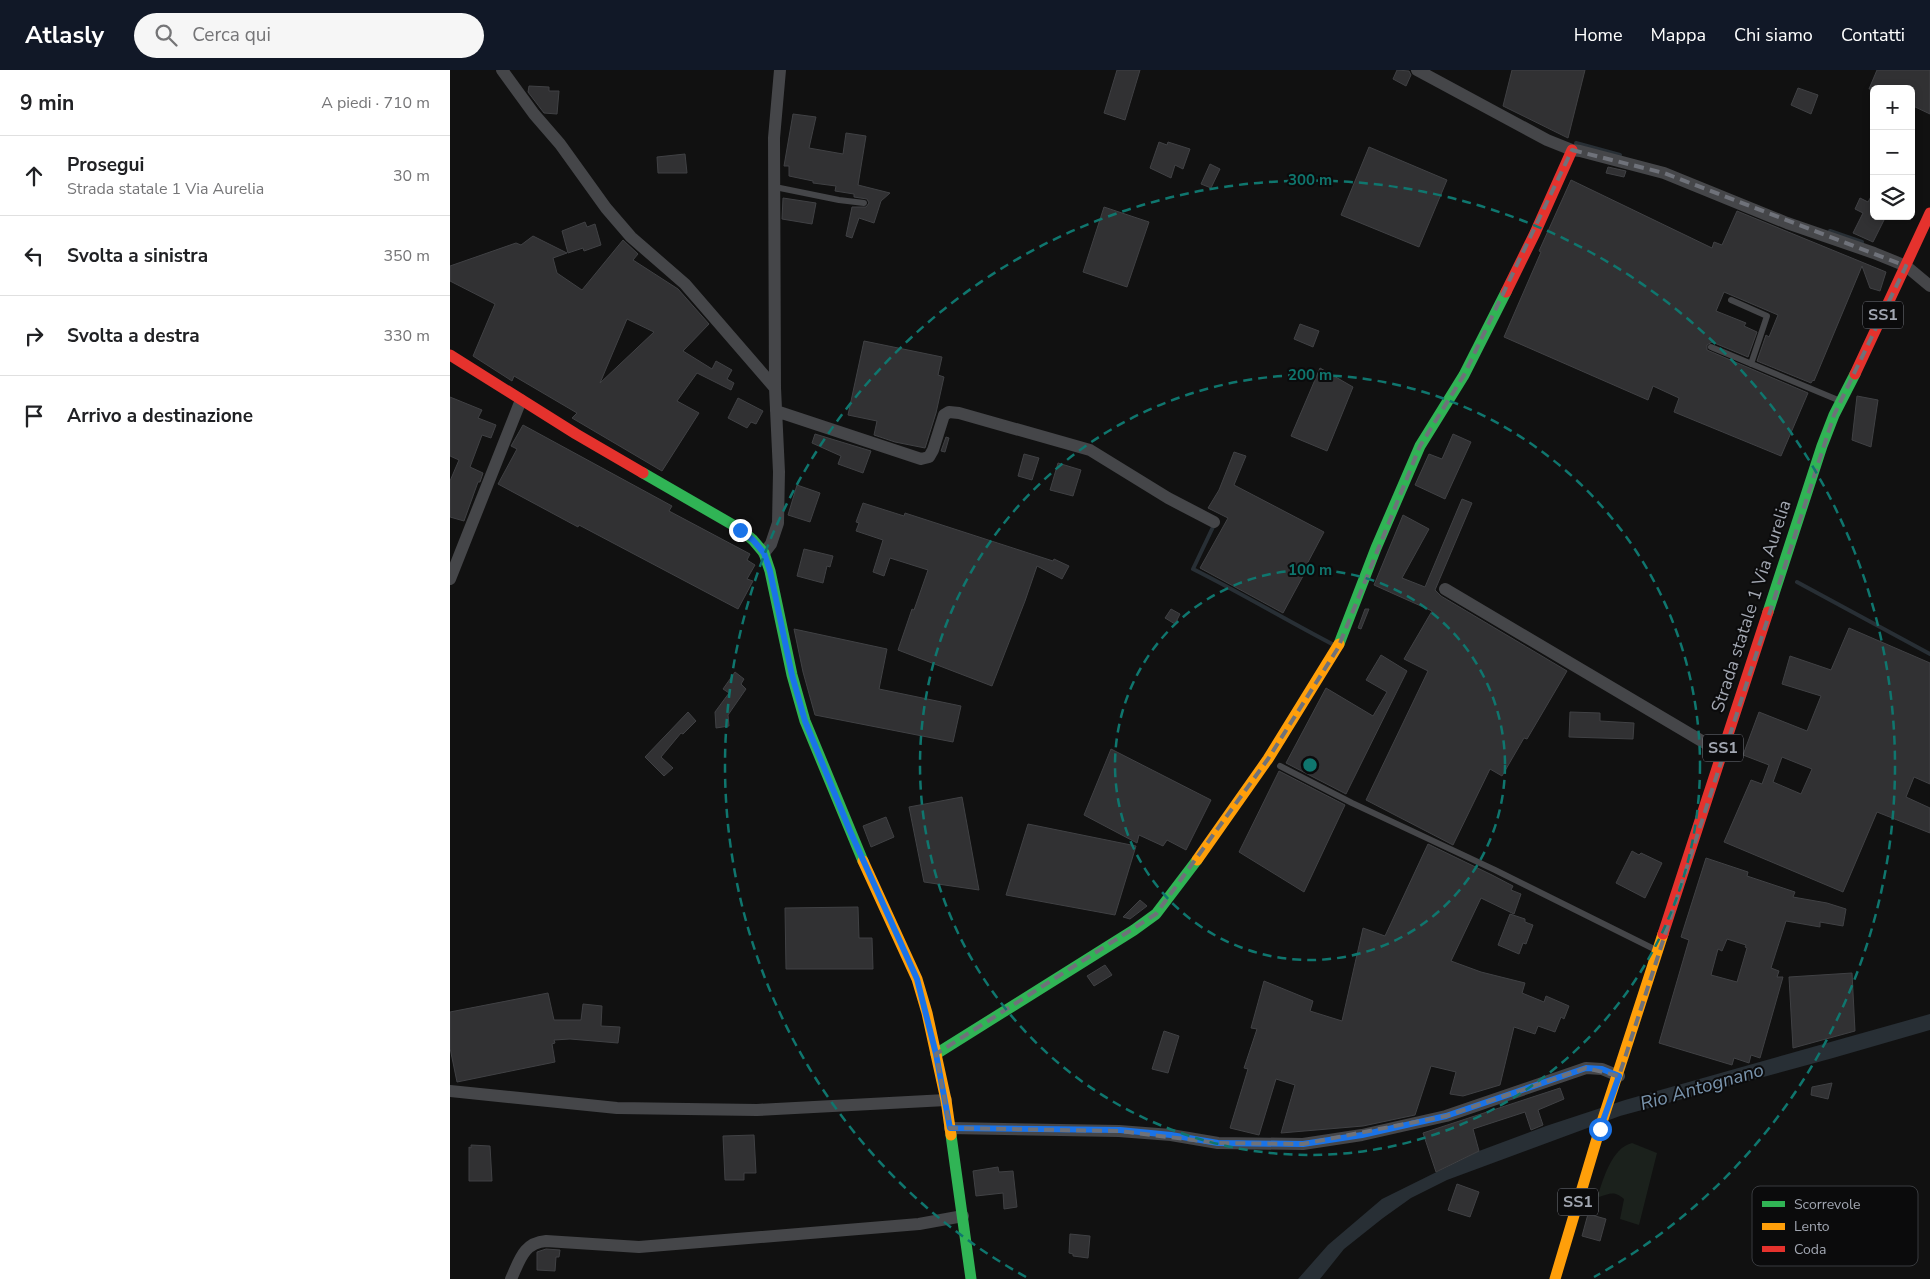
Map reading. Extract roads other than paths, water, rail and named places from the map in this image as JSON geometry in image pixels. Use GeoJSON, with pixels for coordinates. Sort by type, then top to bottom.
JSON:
{"type":"FeatureCollection","features":[{"type":"Feature","properties":{"kind":"street"},"geometry":{"type":"LineString","coordinates":[[502,70],[534,114],[560,144],[606,208],[631,236],[685,284],[775,388]]}},
{"type":"Feature","properties":{"kind":"street"},"geometry":{"type":"LineString","coordinates":[[764,553],[771,544],[778,523],[775,388],[774,138],[780,70]]}},
{"type":"Feature","properties":{"kind":"street"},"geometry":{"type":"LineString","coordinates":[[1417,70],[1547,140],[1572,150],[1580,150],[1664,174],[1788,223],[1906,266],[1930,286]]}},
{"type":"Feature","properties":{"kind":"street"},"geometry":{"type":"LineString","coordinates":[[936,1054],[1134,930],[1156,914],[1178,887],[1262,767],[1338,648],[1376,548],[1420,446],[1464,375],[1535,233],[1572,150]]}},
{"type":"Feature","properties":{"kind":"street","name":"Strada statale 1 Via Aurelia"},"geometry":{"type":"LineString","coordinates":[[1555,1279],[1601,1125],[1822,446],[1834,415],[1930,213]]}},
{"type":"Feature","properties":{"kind":"street"},"geometry":{"type":"LineString","coordinates":[[450,355],[576,434],[740,530],[753,540],[764,553],[770,571],[799,703],[850,831],[917,979],[946,1100],[971,1279]]}},
{"type":"Feature","properties":{"kind":"street"},"geometry":{"type":"LineString","coordinates":[[450,579],[521,400]]}},
{"type":"Feature","properties":{"kind":"street"},"geometry":{"type":"LineString","coordinates":[[776,411],[921,459],[928,457],[933,450],[944,415],[948,412],[959,413],[1090,450],[1168,498],[1214,522]]}},
{"type":"Feature","properties":{"kind":"street"},"geometry":{"type":"LineString","coordinates":[[1445,589],[1722,753]]}},
{"type":"Feature","properties":{"kind":"street"},"geometry":{"type":"LineString","coordinates":[[950,1128],[1120,1130],[1171,1135],[1218,1143],[1303,1144],[1362,1135],[1446,1116],[1586,1068],[1602,1069],[1617,1079]]}},
{"type":"Feature","properties":{"kind":"street"},"geometry":{"type":"LineString","coordinates":[[450,1091],[618,1108],[757,1110],[946,1100]]}},
{"type":"Feature","properties":{"kind":"street"},"geometry":{"type":"LineString","coordinates":[[511,1279],[526,1249],[535,1242],[546,1241],[639,1247],[919,1224],[963,1216]]}},
{"type":"Feature","properties":{"kind":"lane"},"geometry":{"type":"LineString","coordinates":[[775,187],[864,203]]}},
{"type":"Feature","properties":{"kind":"lane"},"geometry":{"type":"LineString","coordinates":[[1731,300],[1767,316],[1751,364]]}},
{"type":"Feature","properties":{"kind":"lane"},"geometry":{"type":"LineString","coordinates":[[1711,347],[1842,401]]}},
{"type":"Feature","properties":{"kind":"lane"},"geometry":{"type":"LineString","coordinates":[[1280,766],[1352,803],[1496,870],[1658,952]]}},
{"type":"Feature","properties":{"kind":"water","name":"Rio Antognano"},"geometry":{"type":"Polygon","coordinates":[[[1930,1014],[1930,1030],[1620,1116],[1447,1180],[1411,1198],[1383,1218],[1344,1249],[1320,1279],[1298,1279],[1328,1245],[1382,1199],[1479,1151],[1546,1126],[1625,1100],[1930,1014]]]}},
{"type":"Feature","properties":{"kind":"waterway"},"geometry":{"type":"LineString","coordinates":[[1576,143],[1620,155]]}},
{"type":"Feature","properties":{"kind":"waterway"},"geometry":{"type":"LineString","coordinates":[[1830,231],[1862,242]]}},
{"type":"Feature","properties":{"kind":"waterway"},"geometry":{"type":"LineString","coordinates":[[1213,527],[1193,569],[1334,645]]}},
{"type":"Feature","properties":{"kind":"waterway"},"geometry":{"type":"LineString","coordinates":[[1797,582],[1930,654]]}}]}
